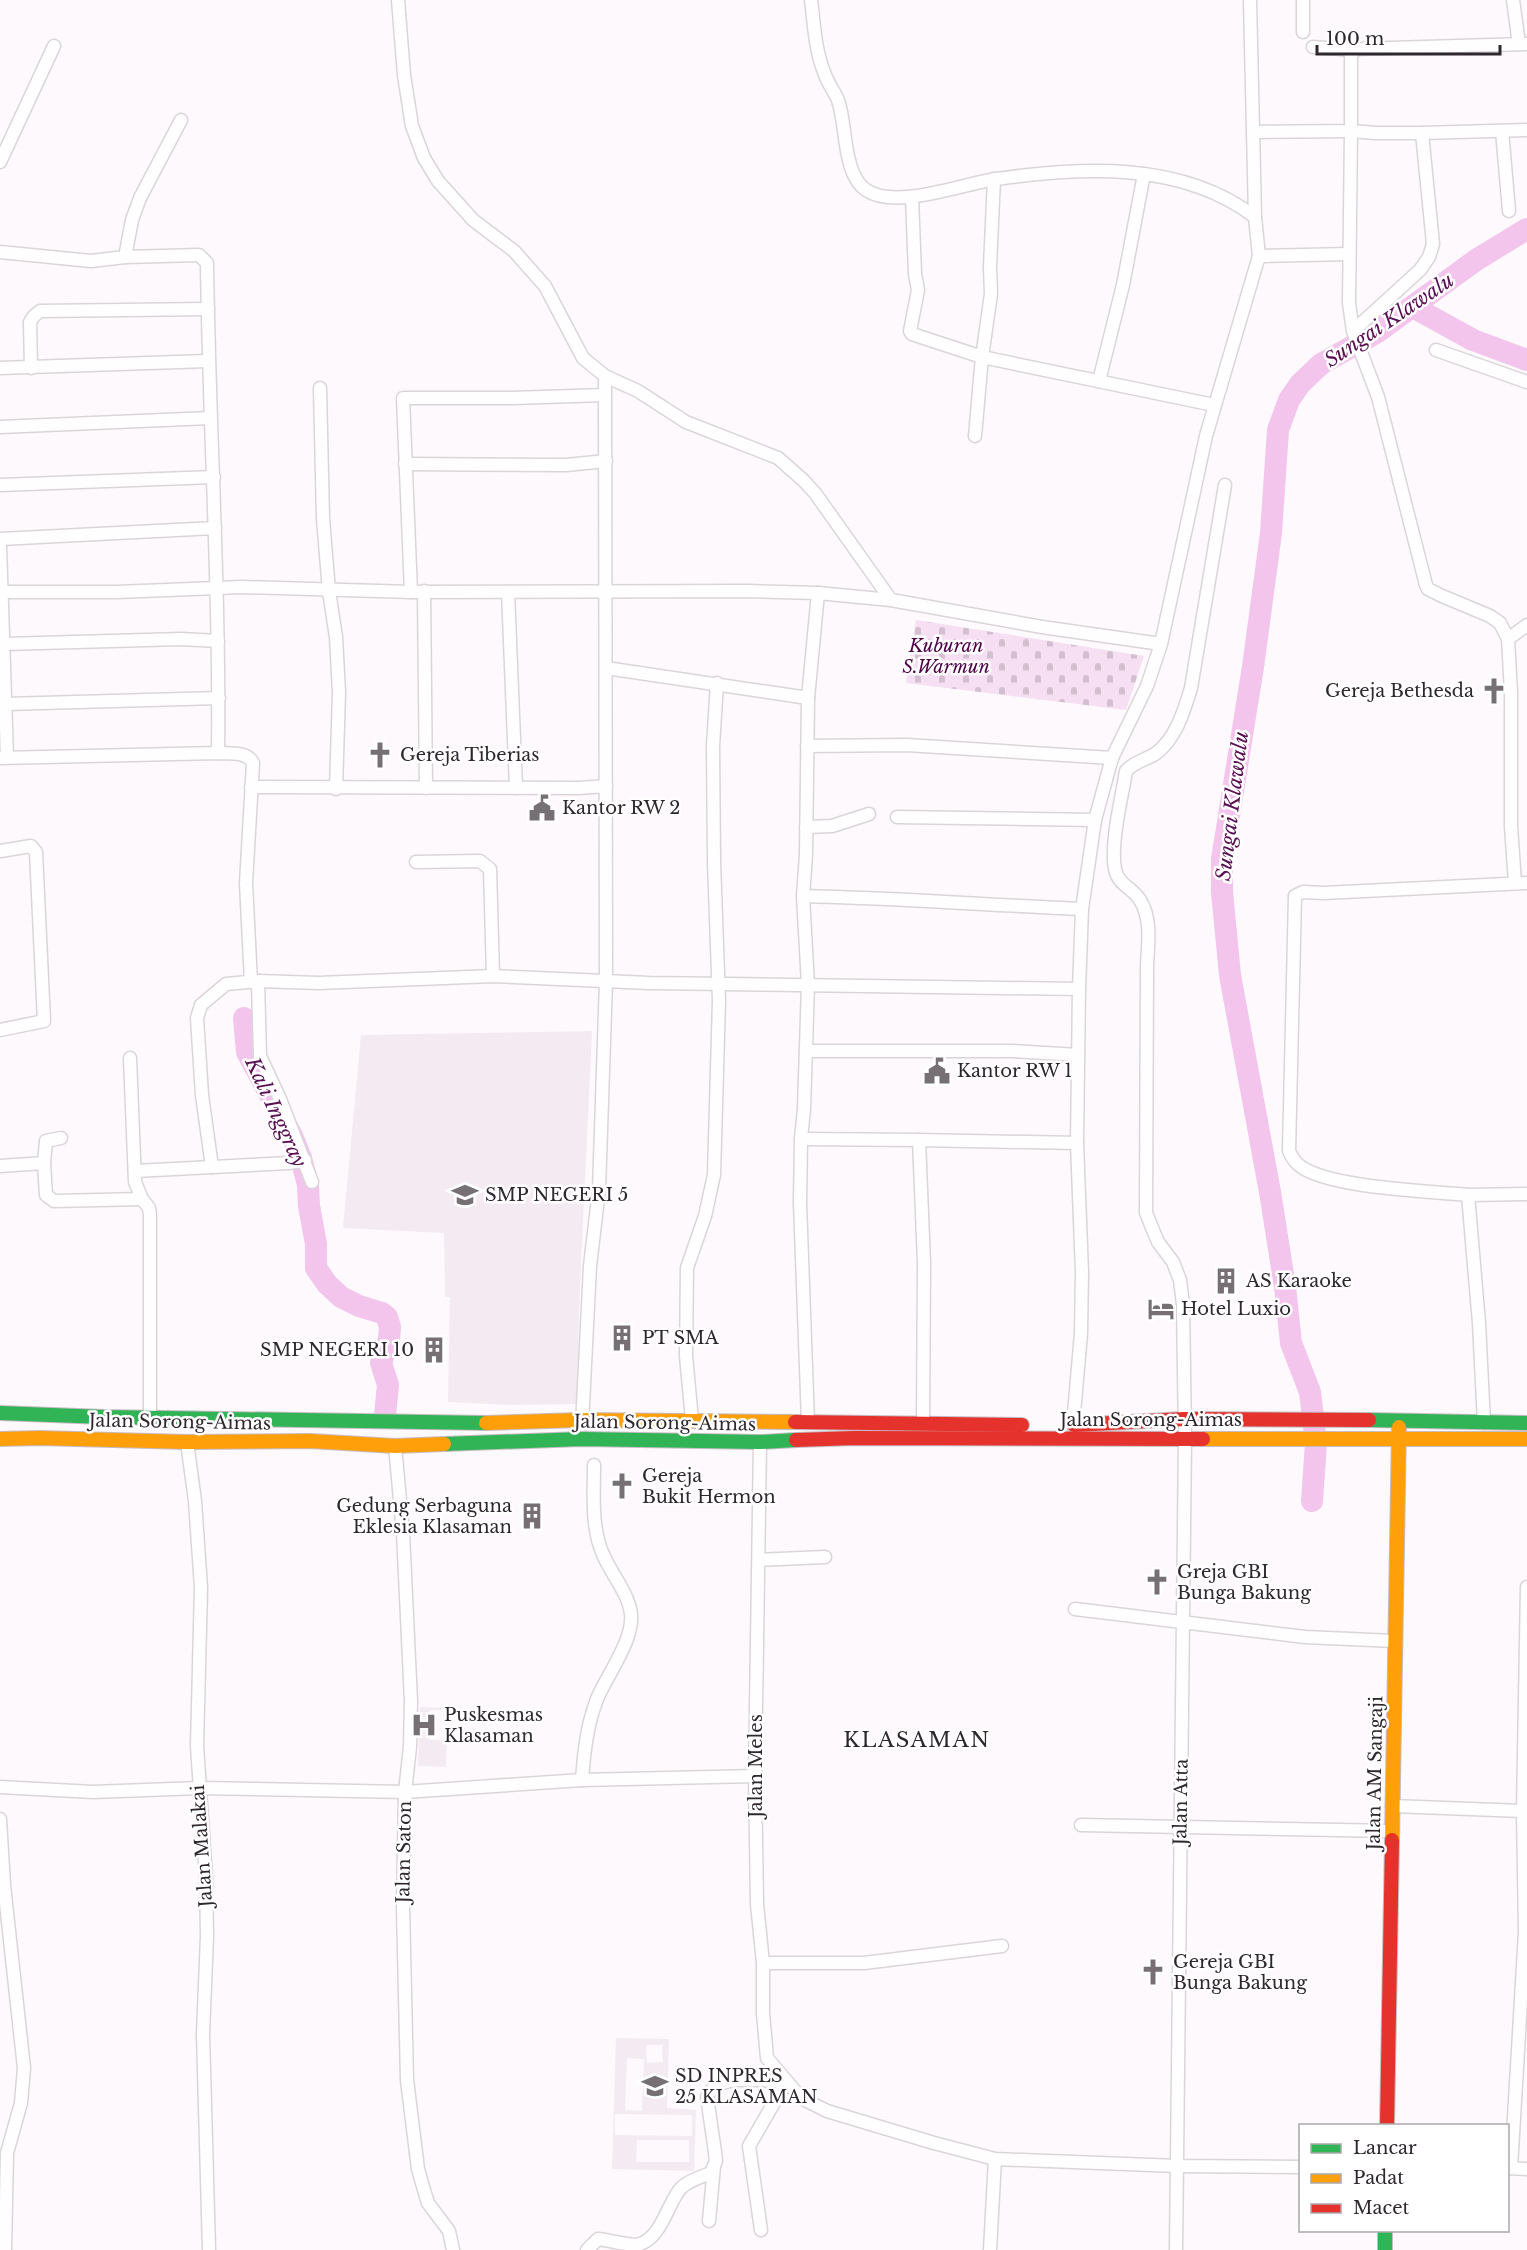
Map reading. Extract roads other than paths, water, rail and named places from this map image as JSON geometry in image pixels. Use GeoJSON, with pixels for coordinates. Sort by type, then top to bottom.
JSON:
{"type":"FeatureCollection","features":[{"type":"Feature","properties":{"kind":"highway","name":"Jalan Sorong-Aimas"},"geometry":{"type":"LineString","coordinates":[[0,1413],[150,1418],[480,1423],[692,1420],[1073,1425],[1184,1419],[1332,1418],[1399,1422],[1527,1424]]}},
{"type":"Feature","properties":{"kind":"highway","name":"Jalan AM Sangaji"},"geometry":{"type":"LineString","coordinates":[[1387,2124],[1399,1422]]}},
{"type":"Feature","properties":{"kind":"highway","name":"Jalan Sorong-Aimas"},"geometry":{"type":"LineString","coordinates":[[0,1440],[39,1438],[187,1442],[310,1441],[395,1446],[582,1438],[760,1442],[855,1438],[1527,1439]]}},
{"type":"Feature","properties":{"kind":"highway"},"geometry":{"type":"LineString","coordinates":[[1385,2232],[1385,2250]]}},
{"type":"Feature","properties":{"kind":"street"},"geometry":{"type":"LineString","coordinates":[[398,0],[404,75],[412,126],[424,158],[438,181],[473,220],[514,251],[545,286],[583,358],[605,376],[638,391],[686,422],[778,458],[815,493],[891,600]]}},
{"type":"Feature","properties":{"kind":"street"},"geometry":{"type":"LineString","coordinates":[[811,0],[823,71],[838,101],[851,166],[860,184],[867,190],[895,198],[912,198],[994,180],[1098,170],[1144,174],[1218,195],[1241,206],[1255,217]]}},
{"type":"Feature","properties":{"kind":"street"},"geometry":{"type":"LineString","coordinates":[[1073,1425],[1081,1333],[1082,1272],[1077,1143],[1082,909],[1095,820],[1112,758],[1147,686],[1161,644],[1214,405],[1259,256],[1255,217],[1250,0]]}},
{"type":"Feature","properties":{"kind":"street"},"geometry":{"type":"LineString","coordinates":[[1303,0],[1303,32]]}},
{"type":"Feature","properties":{"kind":"street"},"geometry":{"type":"LineString","coordinates":[[1313,47],[1354,50],[1367,47],[1523,44],[1513,0]]}},
{"type":"Feature","properties":{"kind":"street"},"geometry":{"type":"LineString","coordinates":[[0,162],[54,46]]}},
{"type":"Feature","properties":{"kind":"street"},"geometry":{"type":"LineString","coordinates":[[1354,50],[1351,55],[1349,303],[1356,337],[1378,397],[1426,585],[1428,589],[1442,596],[1490,616],[1500,623],[1509,639],[1510,826],[1521,883],[1323,893],[1303,892],[1295,896],[1289,1151],[1293,1160],[1310,1172],[1332,1179],[1397,1189],[1468,1195],[1527,1194]]}},
{"type":"Feature","properties":{"kind":"street"},"geometry":{"type":"LineString","coordinates":[[125,256],[132,220],[140,198],[182,120]]}},
{"type":"Feature","properties":{"kind":"street"},"geometry":{"type":"LineString","coordinates":[[1254,132],[1422,133],[1527,130]]}},
{"type":"Feature","properties":{"kind":"street"},"geometry":{"type":"LineString","coordinates":[[1502,131],[1509,211]]}},
{"type":"Feature","properties":{"kind":"street"},"geometry":{"type":"LineString","coordinates":[[1356,337],[1420,270],[1429,256],[1432,244],[1422,133]]}},
{"type":"Feature","properties":{"kind":"street"},"geometry":{"type":"LineString","coordinates":[[1099,381],[1123,285],[1144,174]]}},
{"type":"Feature","properties":{"kind":"street"},"geometry":{"type":"LineString","coordinates":[[975,436],[982,357],[991,294],[994,180]]}},
{"type":"Feature","properties":{"kind":"street"},"geometry":{"type":"LineString","coordinates":[[912,198],[915,274],[918,290],[910,331],[912,334],[982,357],[1214,405]]}},
{"type":"Feature","properties":{"kind":"street"},"geometry":{"type":"LineString","coordinates":[[0,252],[91,261],[125,256],[199,255],[207,263],[208,362],[217,589],[218,753]]}},
{"type":"Feature","properties":{"kind":"street"},"geometry":{"type":"LineString","coordinates":[[1259,256],[1349,254]]}},
{"type":"Feature","properties":{"kind":"street"},"geometry":{"type":"LineString","coordinates":[[31,368],[30,322],[34,315],[40,312],[208,309]]}},
{"type":"Feature","properties":{"kind":"street"},"geometry":{"type":"LineString","coordinates":[[1436,350],[1527,382]]}},
{"type":"Feature","properties":{"kind":"street"},"geometry":{"type":"LineString","coordinates":[[0,368],[208,362]]}},
{"type":"Feature","properties":{"kind":"street"},"geometry":{"type":"LineString","coordinates":[[582,1438],[581,1420],[590,1266],[598,1190],[606,981],[605,376]]}},
{"type":"Feature","properties":{"kind":"street"},"geometry":{"type":"LineString","coordinates":[[320,388],[323,519],[329,591],[336,637],[339,692],[336,789]]}},
{"type":"Feature","properties":{"kind":"street"},"geometry":{"type":"LineString","coordinates":[[411,592],[403,398],[605,396]]}},
{"type":"Feature","properties":{"kind":"street"},"geometry":{"type":"LineString","coordinates":[[0,427],[210,418]]}},
{"type":"Feature","properties":{"kind":"street"},"geometry":{"type":"LineString","coordinates":[[405,464],[566,465],[606,461]]}},
{"type":"Feature","properties":{"kind":"street"},"geometry":{"type":"LineString","coordinates":[[0,485],[214,477]]}},
{"type":"Feature","properties":{"kind":"street","name":"Jalan Atta"},"geometry":{"type":"LineString","coordinates":[[1176,2250],[1185,1438],[1183,1304],[1180,1281],[1173,1262],[1158,1242],[1146,1213],[1149,930],[1140,898],[1123,885],[1118,878],[1114,858],[1126,771],[1154,754],[1172,735],[1191,688],[1225,485]]}},
{"type":"Feature","properties":{"kind":"street"},"geometry":{"type":"LineString","coordinates":[[0,539],[215,528]]}},
{"type":"Feature","properties":{"kind":"street"},"geometry":{"type":"LineString","coordinates":[[0,546],[6,704],[4,758],[218,753],[243,754],[253,763],[246,883],[260,1056],[300,1161],[312,1182]]}},
{"type":"Feature","properties":{"kind":"street"},"geometry":{"type":"LineString","coordinates":[[1,592],[117,592],[242,587],[411,592],[818,593],[891,600],[1042,627],[1161,644]]}},
{"type":"Feature","properties":{"kind":"street"},"geometry":{"type":"LineString","coordinates":[[424,591],[426,788]]}},
{"type":"Feature","properties":{"kind":"street"},"geometry":{"type":"LineString","coordinates":[[508,592],[516,788]]}},
{"type":"Feature","properties":{"kind":"street"},"geometry":{"type":"LineString","coordinates":[[808,1422],[801,1245],[801,1139],[807,1051],[808,985],[803,896],[808,698],[818,593]]}},
{"type":"Feature","properties":{"kind":"street"},"geometry":{"type":"LineString","coordinates":[[1509,639],[1527,625]]}},
{"type":"Feature","properties":{"kind":"street"},"geometry":{"type":"LineString","coordinates":[[4,644],[181,639],[218,641]]}},
{"type":"Feature","properties":{"kind":"street"},"geometry":{"type":"LineString","coordinates":[[606,668],[808,698]]}},
{"type":"Feature","properties":{"kind":"street"},"geometry":{"type":"LineString","coordinates":[[692,1420],[686,1356],[686,1278],[687,1268],[705,1216],[714,1175],[718,984],[713,758],[717,683]]}},
{"type":"Feature","properties":{"kind":"street"},"geometry":{"type":"LineString","coordinates":[[6,704],[219,698]]}},
{"type":"Feature","properties":{"kind":"street"},"geometry":{"type":"LineString","coordinates":[[807,746],[907,745],[1112,758]]}},
{"type":"Feature","properties":{"kind":"street"},"geometry":{"type":"LineString","coordinates":[[251,787],[336,789],[606,786]]}},
{"type":"Feature","properties":{"kind":"street"},"geometry":{"type":"LineString","coordinates":[[806,827],[832,825],[869,814]]}},
{"type":"Feature","properties":{"kind":"street"},"geometry":{"type":"LineString","coordinates":[[897,817],[1095,820]]}},
{"type":"Feature","properties":{"kind":"street"},"geometry":{"type":"LineString","coordinates":[[0,851],[31,846],[36,852],[44,1021],[0,1030]]}},
{"type":"Feature","properties":{"kind":"street"},"geometry":{"type":"LineString","coordinates":[[416,862],[480,861],[490,869],[493,976]]}},
{"type":"Feature","properties":{"kind":"street"},"geometry":{"type":"LineString","coordinates":[[803,896],[882,897],[950,903],[1082,909]]}},
{"type":"Feature","properties":{"kind":"street"},"geometry":{"type":"LineString","coordinates":[[212,1167],[202,1095],[197,1017],[201,1005],[226,984],[254,981],[319,983],[493,976],[718,984],[1079,989]]}},
{"type":"Feature","properties":{"kind":"street"},"geometry":{"type":"LineString","coordinates":[[807,1051],[1012,1051],[1078,1054]]}},
{"type":"Feature","properties":{"kind":"street"},"geometry":{"type":"LineString","coordinates":[[130,1058],[135,1182],[142,1199],[149,1208],[150,1215],[150,1418]]}},
{"type":"Feature","properties":{"kind":"street"},"geometry":{"type":"LineString","coordinates":[[61,1138],[46,1141],[45,1189],[50,1200],[60,1203],[142,1199]]}},
{"type":"Feature","properties":{"kind":"street"},"geometry":{"type":"LineString","coordinates":[[801,1139],[1077,1143]]}},
{"type":"Feature","properties":{"kind":"street"},"geometry":{"type":"LineString","coordinates":[[920,1140],[924,1263],[923,1424]]}},
{"type":"Feature","properties":{"kind":"street"},"geometry":{"type":"LineString","coordinates":[[135,1171],[300,1161]]}},
{"type":"Feature","properties":{"kind":"street"},"geometry":{"type":"LineString","coordinates":[[0,1166],[45,1163]]}},
{"type":"Feature","properties":{"kind":"street"},"geometry":{"type":"LineString","coordinates":[[1468,1195],[1479,1323],[1484,1423]]}},
{"type":"Feature","properties":{"kind":"street","name":"Jalan Malakai"},"geometry":{"type":"LineString","coordinates":[[187,1442],[195,1501],[201,1588],[197,1746],[206,1888],[207,1936],[203,2034],[209,2250]]}},
{"type":"Feature","properties":{"kind":"street","name":"Jalan Meles"},"geometry":{"type":"LineString","coordinates":[[760,1442],[755,1776],[757,1904],[763,1963],[763,2013],[767,2058],[801,2098],[827,2111],[995,2159]]}},
{"type":"Feature","properties":{"kind":"street","name":"Jalan Saton"},"geometry":{"type":"LineString","coordinates":[[395,1446],[401,1501],[404,1592],[409,1645],[410,1747],[405,1792],[403,1907],[405,2047],[409,2106],[423,2190],[428,2203],[449,2231],[453,2250]]}},
{"type":"Feature","properties":{"kind":"street"},"geometry":{"type":"LineString","coordinates":[[582,1780],[587,1728],[598,1698],[624,1646],[632,1615],[598,1541],[595,1522],[594,1465]]}},
{"type":"Feature","properties":{"kind":"street"},"geometry":{"type":"LineString","coordinates":[[759,1560],[825,1557]]}},
{"type":"Feature","properties":{"kind":"street"},"geometry":{"type":"LineString","coordinates":[[1527,1587],[1523,1811],[1525,1959],[1509,2168],[1527,2169]]}},
{"type":"Feature","properties":{"kind":"street"},"geometry":{"type":"LineString","coordinates":[[1075,1609],[1305,1637],[1394,1641]]}},
{"type":"Feature","properties":{"kind":"street"},"geometry":{"type":"LineString","coordinates":[[0,1787],[93,1792],[199,1788],[405,1792],[582,1780],[755,1776]]}},
{"type":"Feature","properties":{"kind":"street"},"geometry":{"type":"LineString","coordinates":[[1392,1806],[1523,1811]]}},
{"type":"Feature","properties":{"kind":"street"},"geometry":{"type":"LineString","coordinates":[[0,1819],[24,2068],[21,2103],[7,2153],[5,2250]]}},
{"type":"Feature","properties":{"kind":"street"},"geometry":{"type":"LineString","coordinates":[[1081,1825],[1393,1831]]}},
{"type":"Feature","properties":{"kind":"street"},"geometry":{"type":"LineString","coordinates":[[763,1963],[864,1963],[1002,1946]]}},
{"type":"Feature","properties":{"kind":"street"},"geometry":{"type":"LineString","coordinates":[[709,2221],[715,2152],[707,2097],[711,2090],[726,2082],[745,2079],[786,2082],[749,2146],[761,2230]]}},
{"type":"Feature","properties":{"kind":"street"},"geometry":{"type":"LineString","coordinates":[[990,2250],[995,2159],[1177,2166],[1299,2167]]}},
{"type":"Feature","properties":{"kind":"street"},"geometry":{"type":"LineString","coordinates":[[587,2250],[598,2239],[632,2245],[643,2243],[668,2212],[680,2189],[686,2183],[711,2173],[714,2166]]}},
{"type":"Feature","properties":{"kind":"waterway","name":"Sungai Klawalu"},"geometry":{"type":"LineString","coordinates":[[1312,1501],[1316,1443],[1310,1392],[1291,1343],[1270,1192],[1230,975],[1222,892],[1222,859],[1253,667],[1271,533],[1278,430],[1289,400],[1300,384],[1321,364],[1376,333],[1476,260],[1527,229]]}},
{"type":"Feature","properties":{"kind":"waterway"},"geometry":{"type":"LineString","coordinates":[[1413,307],[1473,340],[1527,360]]}},
{"type":"Feature","properties":{"kind":"waterway","name":"Kali Inggray"},"geometry":{"type":"LineString","coordinates":[[244,1018],[247,1052],[292,1136],[301,1158],[308,1185],[309,1206],[316,1244],[316,1268],[327,1284],[341,1297],[387,1317],[390,1327],[389,1339],[381,1363],[388,1385],[385,1415]]}},
{"type":"Feature","properties":{"kind":"place","name":"Gereja Bethesda"},"geometry":{"type":"Point","coordinates":[1494,691]}},
{"type":"Feature","properties":{"kind":"place","name":"Gereja Tiberias"},"geometry":{"type":"Point","coordinates":[380,755]}},
{"type":"Feature","properties":{"kind":"place","name":"Kantor RW 2"},"geometry":{"type":"Point","coordinates":[542,808]}},
{"type":"Feature","properties":{"kind":"place","name":"Kantor RW 1"},"geometry":{"type":"Point","coordinates":[937,1071]}},
{"type":"Feature","properties":{"kind":"place","name":"SMP NEGERI 5"},"geometry":{"type":"Point","coordinates":[465,1195]}},
{"type":"Feature","properties":{"kind":"place","name":"AS Karaoke"},"geometry":{"type":"Point","coordinates":[1226,1281]}},
{"type":"Feature","properties":{"kind":"place","name":"Hotel Luxio"},"geometry":{"type":"Point","coordinates":[1161,1309]}},
{"type":"Feature","properties":{"kind":"place","name":"PT SMA"},"geometry":{"type":"Point","coordinates":[622,1338]}},
{"type":"Feature","properties":{"kind":"place","name":"SMP NEGERI 10"},"geometry":{"type":"Point","coordinates":[434,1350]}},
{"type":"Feature","properties":{"kind":"place","name":"Gereja Bukit Hermon"},"geometry":{"type":"Point","coordinates":[622,1486]}},
{"type":"Feature","properties":{"kind":"place","name":"Gedung Serbaguna Eklesia Klasaman"},"geometry":{"type":"Point","coordinates":[532,1516]}},
{"type":"Feature","properties":{"kind":"place","name":"Greja GBI Bunga Bakung"},"geometry":{"type":"Point","coordinates":[1157,1582]}},
{"type":"Feature","properties":{"kind":"place","name":"Puskesmas Klasaman"},"geometry":{"type":"Point","coordinates":[424,1725]}},
{"type":"Feature","properties":{"kind":"place","name":"Gereja GBI Bunga Bakung"},"geometry":{"type":"Point","coordinates":[1153,1972]}},
{"type":"Feature","properties":{"kind":"place","name":"SD INPRES 25 KLASAMAN"},"geometry":{"type":"Point","coordinates":[655,2086]}},
{"type":"Feature","properties":{"kind":"district","name":"KLASAMAN"},"geometry":{"type":"Point","coordinates":[917,1740]}},
{"type":"Feature","properties":{"kind":"park label","name":"Kuburan S.Warmun"},"geometry":{"type":"Point","coordinates":[946,656]}}]}
